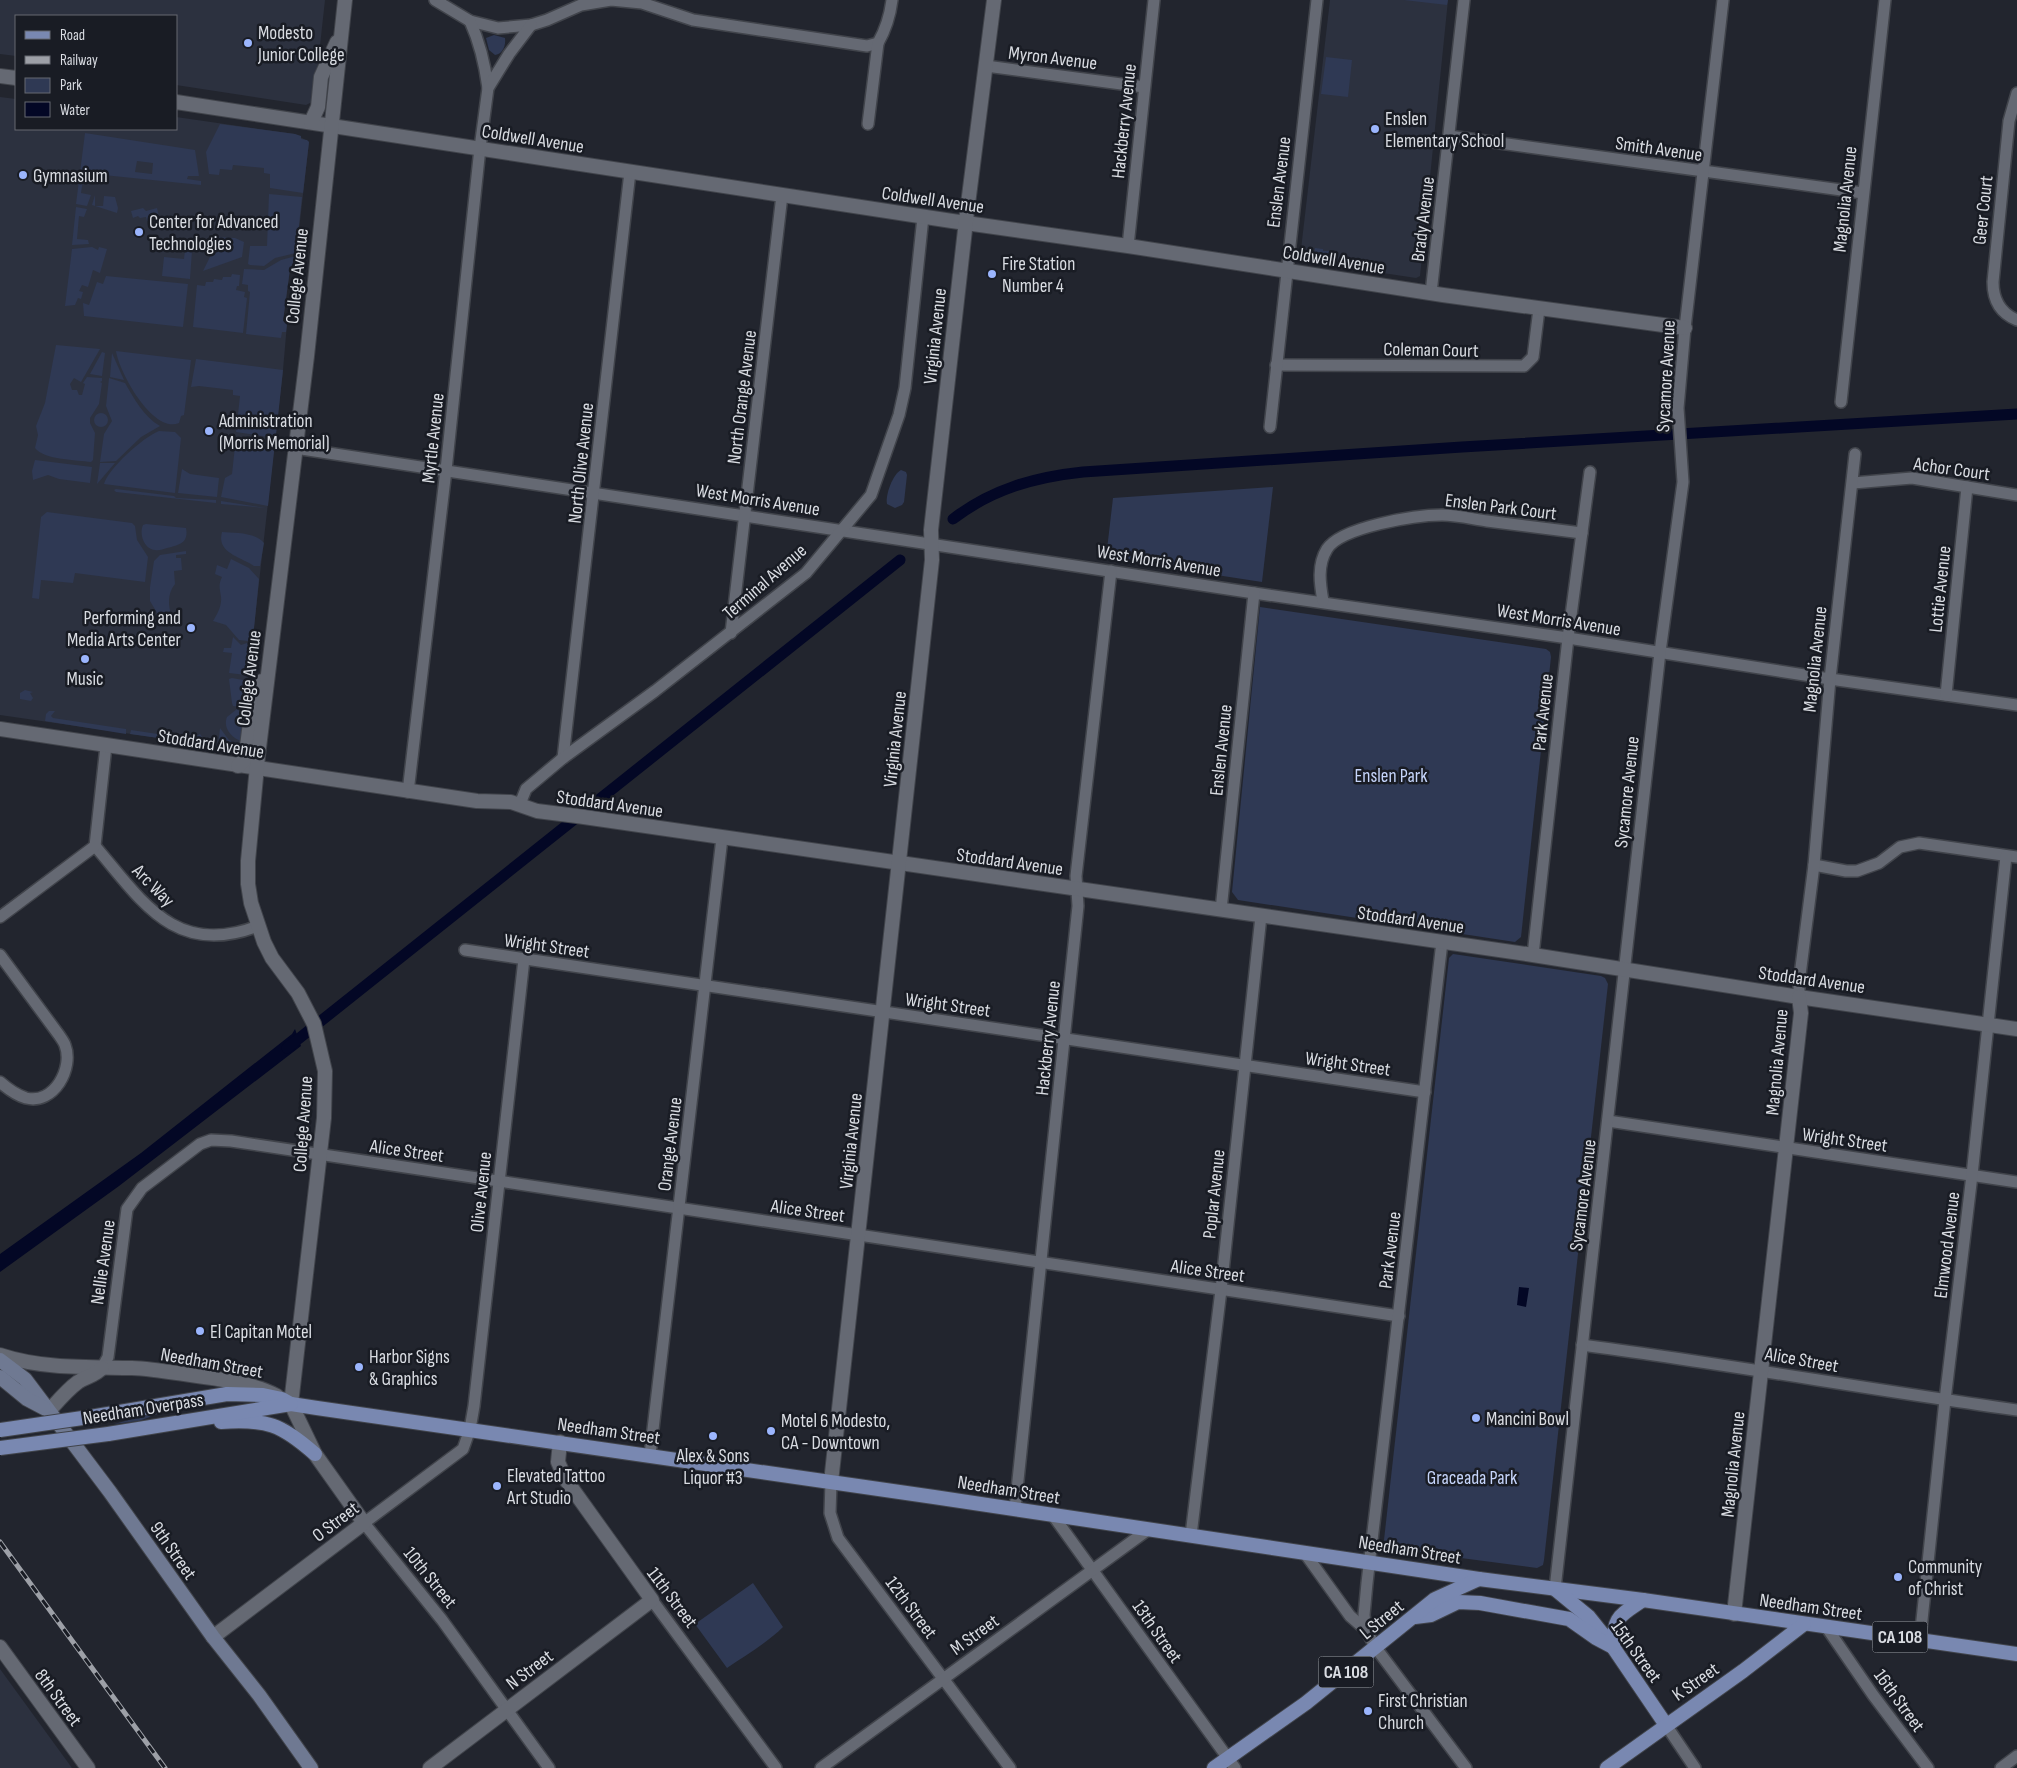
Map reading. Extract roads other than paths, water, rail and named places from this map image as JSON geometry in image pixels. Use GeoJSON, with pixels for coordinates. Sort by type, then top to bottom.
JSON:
{"type":"FeatureCollection","features":[{"type":"Feature","properties":{"kind":"main road","name":"9th Street"},"geometry":{"type":"LineString","coordinates":[[0,1360],[25,1379],[110,1492],[213,1637],[259,1695],[311,1768]]}},
{"type":"Feature","properties":{"kind":"main road"},"geometry":{"type":"LineString","coordinates":[[0,1377],[27,1399],[49,1411]]}},
{"type":"Feature","properties":{"kind":"main road","name":"Needham Overpass"},"geometry":{"type":"LineString","coordinates":[[0,1430],[227,1394],[263,1395],[287,1401]]}},
{"type":"Feature","properties":{"kind":"main road","name":"Needham Overpass"},"geometry":{"type":"LineString","coordinates":[[0,1448],[108,1434],[287,1401]]}},
{"type":"Feature","properties":{"kind":"main road","name":"Needham Street"},"geometry":{"type":"LineString","coordinates":[[287,1401],[1479,1579],[1642,1600],[2017,1654]]}},
{"type":"Feature","properties":{"kind":"main road"},"geometry":{"type":"LineString","coordinates":[[161,1425],[230,1421],[269,1424],[295,1436],[315,1454]]}},
{"type":"Feature","properties":{"kind":"main road","name":"L Street"},"geometry":{"type":"LineString","coordinates":[[1214,1768],[1231,1763],[1435,1599],[1479,1579]]}},
{"type":"Feature","properties":{"kind":"main road","name":"15th Street"},"geometry":{"type":"LineString","coordinates":[[1555,1589],[1589,1617],[1613,1647],[1666,1725]]}},
{"type":"Feature","properties":{"kind":"main road"},"geometry":{"type":"LineString","coordinates":[[1413,1617],[1431,1615],[1458,1602],[1480,1603],[1569,1618],[1596,1638],[1613,1647],[1614,1627],[1617,1619],[1642,1600]]}},
{"type":"Feature","properties":{"kind":"main road","name":"K Street"},"geometry":{"type":"LineString","coordinates":[[1607,1768],[1743,1671],[1804,1624]]}},
{"type":"Feature","properties":{"kind":"street","name":"College Avenue"},"geometry":{"type":"LineString","coordinates":[[287,1401],[320,1155],[325,1083],[323,1060],[318,1038],[309,1014],[298,993],[272,958],[258,926],[248,884],[248,861],[256,769],[295,448],[345,0]]}},
{"type":"Feature","properties":{"kind":"street"},"geometry":{"type":"LineString","coordinates":[[434,0],[470,21],[498,28],[531,25],[581,5],[611,0],[666,5],[693,20],[867,46],[881,39]]}},
{"type":"Feature","properties":{"kind":"street"},"geometry":{"type":"LineString","coordinates":[[868,124],[881,39],[888,25],[892,0]]}},
{"type":"Feature","properties":{"kind":"street","name":"Virginia Avenue"},"geometry":{"type":"LineString","coordinates":[[831,1482],[932,560],[931,530],[994,0]]}},
{"type":"Feature","properties":{"kind":"street","name":"Hackberry Avenue"},"geometry":{"type":"LineString","coordinates":[[1128,246],[1154,0]]}},
{"type":"Feature","properties":{"kind":"street","name":"Enslen Avenue"},"geometry":{"type":"LineString","coordinates":[[1270,427],[1316,0]]}},
{"type":"Feature","properties":{"kind":"street","name":"Brady Avenue"},"geometry":{"type":"LineString","coordinates":[[1431,293],[1464,0]]}},
{"type":"Feature","properties":{"kind":"street","name":"Sycamore Avenue"},"geometry":{"type":"LineString","coordinates":[[1555,1589],[1660,652],[1683,482],[1678,424],[1684,328],[1723,0]]}},
{"type":"Feature","properties":{"kind":"street","name":"Magnolia Avenue"},"geometry":{"type":"LineString","coordinates":[[1841,402],[1885,0]]}},
{"type":"Feature","properties":{"kind":"street","name":"Myrtle Avenue"},"geometry":{"type":"LineString","coordinates":[[408,792],[488,88],[485,65],[477,36],[470,21]]}},
{"type":"Feature","properties":{"kind":"street","name":"Myrtle Avenue"},"geometry":{"type":"LineString","coordinates":[[488,88],[531,25]]}},
{"type":"Feature","properties":{"kind":"street"},"geometry":{"type":"LineString","coordinates":[[311,122],[318,107],[321,77],[341,35]]}},
{"type":"Feature","properties":{"kind":"street","name":"Myron Avenue"},"geometry":{"type":"LineString","coordinates":[[986,66],[1144,87]]}},
{"type":"Feature","properties":{"kind":"street"},"geometry":{"type":"LineString","coordinates":[[0,76],[15,78]]}},
{"type":"Feature","properties":{"kind":"street","name":"Geer Court"},"geometry":{"type":"LineString","coordinates":[[2017,93],[2009,122],[1993,293],[1998,306],[2017,320]]}},
{"type":"Feature","properties":{"kind":"street","name":"Coldwell Avenue"},"geometry":{"type":"LineString","coordinates":[[178,102],[923,217],[1128,246],[1538,309],[1684,328]]}},
{"type":"Feature","properties":{"kind":"street","name":"Smith Avenue"},"geometry":{"type":"LineString","coordinates":[[1449,136],[1863,193]]}},
{"type":"Feature","properties":{"kind":"street","name":"North Olive Avenue"},"geometry":{"type":"LineString","coordinates":[[564,758],[630,172]]}},
{"type":"Feature","properties":{"kind":"street","name":"North Orange Avenue"},"geometry":{"type":"LineString","coordinates":[[731,633],[782,195]]}},
{"type":"Feature","properties":{"kind":"street","name":"Terminal Avenue"},"geometry":{"type":"LineString","coordinates":[[520,804],[526,789],[564,758],[731,633],[806,573],[871,495],[899,415],[908,366],[923,217]]}},
{"type":"Feature","properties":{"kind":"street","name":"Coleman Court"},"geometry":{"type":"LineString","coordinates":[[1276,365],[1524,366],[1533,357],[1538,309]]}},
{"type":"Feature","properties":{"kind":"street","name":"West Morris Avenue"},"geometry":{"type":"LineString","coordinates":[[295,448],[1254,593],[1323,601],[1830,679],[2017,705]]}},
{"type":"Feature","properties":{"kind":"street","name":"Magnolia Avenue"},"geometry":{"type":"LineString","coordinates":[[1734,1614],[1801,1013],[1799,983],[1814,865],[1830,679],[1855,454]]}},
{"type":"Feature","properties":{"kind":"street","name":"Park Avenue"},"geometry":{"type":"LineString","coordinates":[[1533,955],[1568,638],[1590,472]]}},
{"type":"Feature","properties":{"kind":"street","name":"Achor Court"},"geometry":{"type":"LineString","coordinates":[[1853,483],[1912,478],[2017,495]]}},
{"type":"Feature","properties":{"kind":"street","name":"Lottie Avenue"},"geometry":{"type":"LineString","coordinates":[[1946,695],[1967,487]]}},
{"type":"Feature","properties":{"kind":"street","name":"Enslen Park Court"},"geometry":{"type":"LineString","coordinates":[[1323,601],[1320,583],[1322,562],[1327,549],[1334,541],[1353,532],[1394,520],[1442,515],[1582,533]]}},
{"type":"Feature","properties":{"kind":"street","name":"Hackberry Avenue"},"geometry":{"type":"LineString","coordinates":[[1015,1509],[1078,906],[1076,876],[1110,571]]}},
{"type":"Feature","properties":{"kind":"street","name":"Enslen Avenue"},"geometry":{"type":"LineString","coordinates":[[1221,910],[1254,593]]}},
{"type":"Feature","properties":{"kind":"street"},"geometry":{"type":"LineString","coordinates":[[238,766],[244,760],[246,754],[252,707],[268,664]]}},
{"type":"Feature","properties":{"kind":"street","name":"Stoddard Avenue"},"geometry":{"type":"LineString","coordinates":[[0,729],[408,792],[481,802],[504,801],[520,804],[537,811],[559,815],[1533,955],[2017,1029]]}},
{"type":"Feature","properties":{"kind":"street"},"geometry":{"type":"LineString","coordinates":[[0,917],[95,846],[106,746]]}},
{"type":"Feature","properties":{"kind":"street","name":"Orange Avenue"},"geometry":{"type":"LineString","coordinates":[[650,1455],[722,838]]}},
{"type":"Feature","properties":{"kind":"street"},"geometry":{"type":"LineString","coordinates":[[1814,865],[1846,871],[1857,871],[1879,863],[1900,847],[1919,843],[2012,857]]}},
{"type":"Feature","properties":{"kind":"street","name":"Arc Way"},"geometry":{"type":"LineString","coordinates":[[95,846],[148,908],[161,919],[176,927],[204,935],[219,936],[234,934],[258,926]]}},
{"type":"Feature","properties":{"kind":"street","name":"Elmwood Avenue"},"geometry":{"type":"LineString","coordinates":[[1920,1639],[1945,1400],[1972,1176],[1987,1024],[2012,857]]}},
{"type":"Feature","properties":{"kind":"street","name":"Poplar Avenue"},"geometry":{"type":"LineString","coordinates":[[1191,1535],[1221,1290],[1261,916]]}},
{"type":"Feature","properties":{"kind":"street","name":"Park Avenue"},"geometry":{"type":"LineString","coordinates":[[1366,1630],[1364,1615],[1442,942]]}},
{"type":"Feature","properties":{"kind":"street","name":"Wright Street"},"geometry":{"type":"LineString","coordinates":[[465,950],[1425,1092]]}},
{"type":"Feature","properties":{"kind":"street"},"geometry":{"type":"LineString","coordinates":[[0,954],[62,1040],[67,1054],[63,1076],[57,1086],[48,1094],[28,1098],[12,1091],[0,1082]]}},
{"type":"Feature","properties":{"kind":"street","name":"Olive Avenue"},"geometry":{"type":"LineString","coordinates":[[470,1429],[524,959]]}},
{"type":"Feature","properties":{"kind":"street","name":"Wright Street"},"geometry":{"type":"LineString","coordinates":[[1608,1121],[2017,1182]]}},
{"type":"Feature","properties":{"kind":"street","name":"Alice Street"},"geometry":{"type":"LineString","coordinates":[[211,1140],[1399,1316]]}},
{"type":"Feature","properties":{"kind":"street","name":"Nellie Avenue"},"geometry":{"type":"LineString","coordinates":[[102,1368],[108,1357],[127,1209],[142,1188],[200,1144],[211,1140]]}},
{"type":"Feature","properties":{"kind":"street","name":"Alice Street"},"geometry":{"type":"LineString","coordinates":[[1582,1345],[1762,1370],[2017,1410]]}},
{"type":"Feature","properties":{"kind":"street","name":"Needham Street"},"geometry":{"type":"LineString","coordinates":[[0,1355],[25,1362],[74,1367],[138,1369],[236,1382],[267,1390],[287,1401]]}},
{"type":"Feature","properties":{"kind":"street"},"geometry":{"type":"LineString","coordinates":[[49,1411],[70,1388],[80,1381],[97,1374],[102,1368]]}},
{"type":"Feature","properties":{"kind":"street","name":"10th Street"},"geometry":{"type":"LineString","coordinates":[[287,1401],[315,1454],[364,1523],[442,1620],[549,1768]]}},
{"type":"Feature","properties":{"kind":"street","name":"O Street"},"geometry":{"type":"LineString","coordinates":[[213,1637],[463,1449],[470,1429]]}},
{"type":"Feature","properties":{"kind":"street","name":"11th Street"},"geometry":{"type":"LineString","coordinates":[[560,1442],[558,1460],[563,1476],[776,1768]]}},
{"type":"Feature","properties":{"kind":"street","name":"12th Street"},"geometry":{"type":"LineString","coordinates":[[831,1482],[830,1514],[832,1525],[838,1538],[1010,1768]]}},
{"type":"Feature","properties":{"kind":"street","name":"13th Street"},"geometry":{"type":"LineString","coordinates":[[1052,1514],[1231,1763]]}},
{"type":"Feature","properties":{"kind":"street","name":"M Street"},"geometry":{"type":"LineString","coordinates":[[821,1768],[1149,1529]]}},
{"type":"Feature","properties":{"kind":"street"},"geometry":{"type":"LineString","coordinates":[[1304,1552],[1350,1616],[1366,1630],[1376,1648],[1466,1768]]}},
{"type":"Feature","properties":{"kind":"street","name":"N Street"},"geometry":{"type":"LineString","coordinates":[[430,1768],[652,1600]]}},
{"type":"Feature","properties":{"kind":"street","name":"16th Street"},"geometry":{"type":"LineString","coordinates":[[1827,1628],[1873,1695],[1928,1768]]}},
{"type":"Feature","properties":{"kind":"street","name":"8th Street"},"geometry":{"type":"LineString","coordinates":[[0,1647],[88,1768]]}},
{"type":"Feature","properties":{"kind":"street","name":"15th Street"},"geometry":{"type":"LineString","coordinates":[[1666,1725],[1695,1768]]}},
{"type":"Feature","properties":{"kind":"street"},"geometry":{"type":"LineString","coordinates":[[2001,1768],[2017,1756]]}},
{"type":"Feature","properties":{"kind":"water"},"geometry":{"type":"Polygon","coordinates":[[[295,1029],[301,1046],[119,1186],[0,1272],[0,1254],[141,1153],[292,1034],[295,1029]]]}},
{"type":"Feature","properties":{"kind":"water"},"geometry":{"type":"Polygon","coordinates":[[[1519,1287],[1529,1288],[1526,1307],[1517,1305],[1519,1287]]]}},
{"type":"Feature","properties":{"kind":"waterway"},"geometry":{"type":"LineString","coordinates":[[953,519],[983,500],[1015,486],[1048,477],[1083,472],[2017,414]]}},
{"type":"Feature","properties":{"kind":"waterway"},"geometry":{"type":"LineString","coordinates":[[287,1048],[900,560]]}},
{"type":"Feature","properties":{"kind":"railway"},"geometry":{"type":"LineString","coordinates":[[0,1542],[165,1768]]}},
{"type":"Feature","properties":{"kind":"place","name":"Modesto Junior College"},"geometry":{"type":"Point","coordinates":[248,43]}},
{"type":"Feature","properties":{"kind":"place","name":"Enslen Elementary School"},"geometry":{"type":"Point","coordinates":[1375,129]}},
{"type":"Feature","properties":{"kind":"place","name":"Gymnasium"},"geometry":{"type":"Point","coordinates":[23,175]}},
{"type":"Feature","properties":{"kind":"place","name":"Center for Advanced Technologies"},"geometry":{"type":"Point","coordinates":[139,232]}},
{"type":"Feature","properties":{"kind":"place","name":"Fire Station Number 4"},"geometry":{"type":"Point","coordinates":[992,274]}},
{"type":"Feature","properties":{"kind":"place","name":"Administration (Morris Memorial)"},"geometry":{"type":"Point","coordinates":[209,431]}},
{"type":"Feature","properties":{"kind":"place","name":"Performing and Media Arts Center"},"geometry":{"type":"Point","coordinates":[191,628]}},
{"type":"Feature","properties":{"kind":"place","name":"Music"},"geometry":{"type":"Point","coordinates":[85,659]}},
{"type":"Feature","properties":{"kind":"place","name":"El Capitan Motel"},"geometry":{"type":"Point","coordinates":[200,1331]}},
{"type":"Feature","properties":{"kind":"place","name":"Harbor Signs & Graphics"},"geometry":{"type":"Point","coordinates":[359,1367]}},
{"type":"Feature","properties":{"kind":"place","name":"Mancini Bowl"},"geometry":{"type":"Point","coordinates":[1476,1418]}},
{"type":"Feature","properties":{"kind":"place","name":"Motel 6 Modesto, CA - Downtown"},"geometry":{"type":"Point","coordinates":[771,1431]}},
{"type":"Feature","properties":{"kind":"place","name":"Alex & Sons Liquor #3"},"geometry":{"type":"Point","coordinates":[713,1436]}},
{"type":"Feature","properties":{"kind":"place","name":"Elevated Tattoo Art Studio"},"geometry":{"type":"Point","coordinates":[497,1486]}},
{"type":"Feature","properties":{"kind":"place","name":"Community of Christ"},"geometry":{"type":"Point","coordinates":[1898,1577]}},
{"type":"Feature","properties":{"kind":"place","name":"First Christian Church"},"geometry":{"type":"Point","coordinates":[1368,1711]}},
{"type":"Feature","properties":{"kind":"park label","name":"Enslen Park"},"geometry":{"type":"Point","coordinates":[1391,775]}},
{"type":"Feature","properties":{"kind":"park label","name":"Graceada Park"},"geometry":{"type":"Point","coordinates":[1472,1477]}}]}
